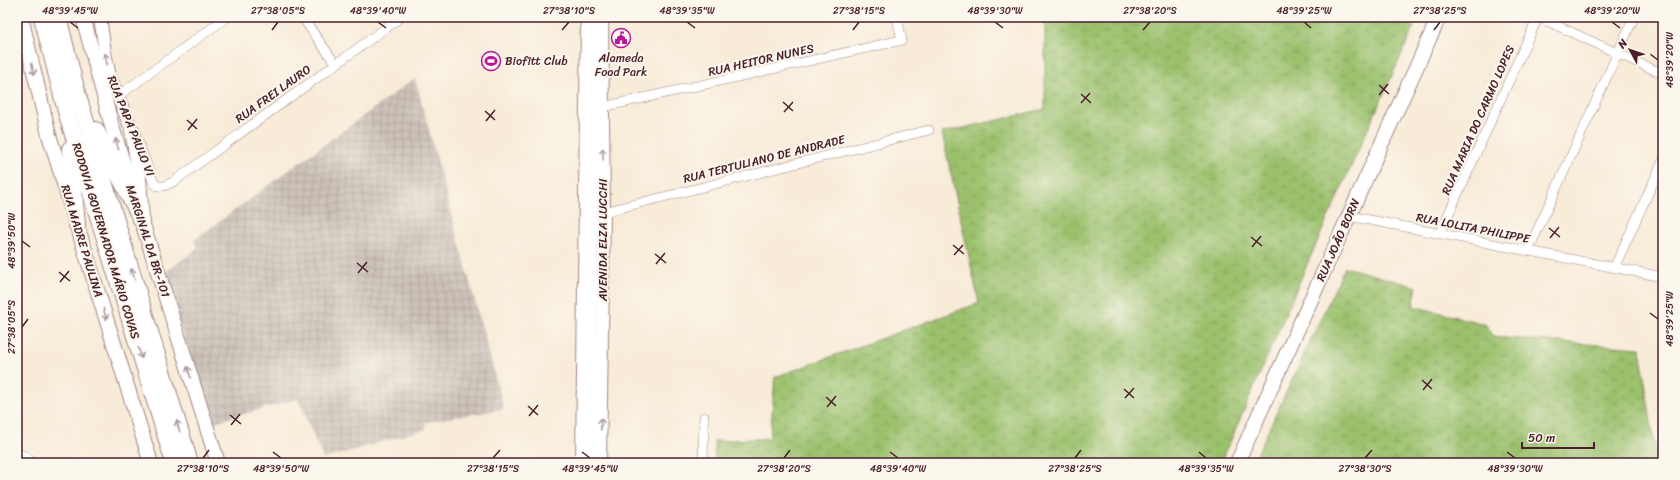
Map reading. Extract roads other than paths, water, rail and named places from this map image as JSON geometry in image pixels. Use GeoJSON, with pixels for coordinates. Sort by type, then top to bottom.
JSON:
{"type":"FeatureCollection","features":[{"type":"Feature","properties":{"kind":"highway","name":"RODOVIA GOVERNADOR MÁRIO COVAS"},"geometry":{"type":"LineString","coordinates":[[42,17],[67,115],[174,463]]}},
{"type":"Feature","properties":{"kind":"highway","name":"RODOVIA GOVERNADOR MÁRIO COVAS"},"geometry":{"type":"LineString","coordinates":[[58,17],[78,96],[190,463]]}},
{"type":"Feature","properties":{"kind":"highway"},"geometry":{"type":"LineString","coordinates":[[78,96],[142,221]]}},
{"type":"Feature","properties":{"kind":"highway"},"geometry":{"type":"LineString","coordinates":[[67,115],[77,225]]}},
{"type":"Feature","properties":{"kind":"main road","name":"RUA MADRE PAULINA"},"geometry":{"type":"LineString","coordinates":[[21,17],[22,50],[151,463]]}},
{"type":"Feature","properties":{"kind":"main road","name":"MARGINAL DA BR-101"},"geometry":{"type":"LineString","coordinates":[[83,17],[115,138],[218,463]]}},
{"type":"Feature","properties":{"kind":"main road","name":"RUA PAPA PAULO VI"},"geometry":{"type":"LineString","coordinates":[[100,17],[110,77],[132,131]]}},
{"type":"Feature","properties":{"kind":"main road","name":"AVENIDA ELZA LUCCHI"},"geometry":{"type":"LineString","coordinates":[[587,17],[593,344],[600,463]]}},
{"type":"Feature","properties":{"kind":"main road","name":"AVENIDA ELZA LUCCHI"},"geometry":{"type":"LineString","coordinates":[[582,463],[604,212],[602,17]]}},
{"type":"Feature","properties":{"kind":"main road","name":"RUA JOÃO BORN"},"geometry":{"type":"LineString","coordinates":[[1237,463],[1439,17]]}},
{"type":"Feature","properties":{"kind":"main road"},"geometry":{"type":"LineString","coordinates":[[132,131],[138,165],[142,221]]}},
{"type":"Feature","properties":{"kind":"street"},"geometry":{"type":"LineString","coordinates":[[118,96],[227,17]]}},
{"type":"Feature","properties":{"kind":"street"},"geometry":{"type":"LineString","coordinates":[[302,17],[335,64]]}},
{"type":"Feature","properties":{"kind":"street","name":"RUA FREI LAURO"},"geometry":{"type":"LineString","coordinates":[[157,186],[164,186],[173,182],[401,17]]}},
{"type":"Feature","properties":{"kind":"street"},"geometry":{"type":"LineString","coordinates":[[591,463],[595,17]]}},
{"type":"Feature","properties":{"kind":"street","name":"RUA HEITOR NUNES"},"geometry":{"type":"LineString","coordinates":[[603,107],[902,40],[897,17]]}},
{"type":"Feature","properties":{"kind":"street"},"geometry":{"type":"LineString","coordinates":[[1538,17],[1663,74]]}},
{"type":"Feature","properties":{"kind":"street","name":"RUA MARIA DO CARMO LOPES"},"geometry":{"type":"LineString","coordinates":[[1440,233],[1538,17]]}},
{"type":"Feature","properties":{"kind":"street"},"geometry":{"type":"LineString","coordinates":[[1528,251],[1634,17]]}},
{"type":"Feature","properties":{"kind":"street","name":"RUA TERTULIANO DE ANDRADE"},"geometry":{"type":"LineString","coordinates":[[604,212],[930,130]]}},
{"type":"Feature","properties":{"kind":"street","name":"RUA PAPA PAULO VI"},"geometry":{"type":"LineString","coordinates":[[132,131],[143,152],[150,178],[157,186]]}},
{"type":"Feature","properties":{"kind":"street"},"geometry":{"type":"LineString","coordinates":[[1614,268],[1663,161]]}},
{"type":"Feature","properties":{"kind":"street","name":"RUA LOLITA PHILIPPE"},"geometry":{"type":"LineString","coordinates":[[1349,216],[1663,277]]}},
{"type":"Feature","properties":{"kind":"street"},"geometry":{"type":"LineString","coordinates":[[703,463],[704,417]]}},
{"type":"Feature","properties":{"kind":"street"},"geometry":{"type":"LineString","coordinates":[[17,454],[23,455],[34,463]]}},
{"type":"Feature","properties":{"kind":"place","name":"Alameda Food Park"},"geometry":{"type":"Point","coordinates":[621,38]}},
{"type":"Feature","properties":{"kind":"place","name":"Biofitt Club"},"geometry":{"type":"Point","coordinates":[491,61]}}]}
